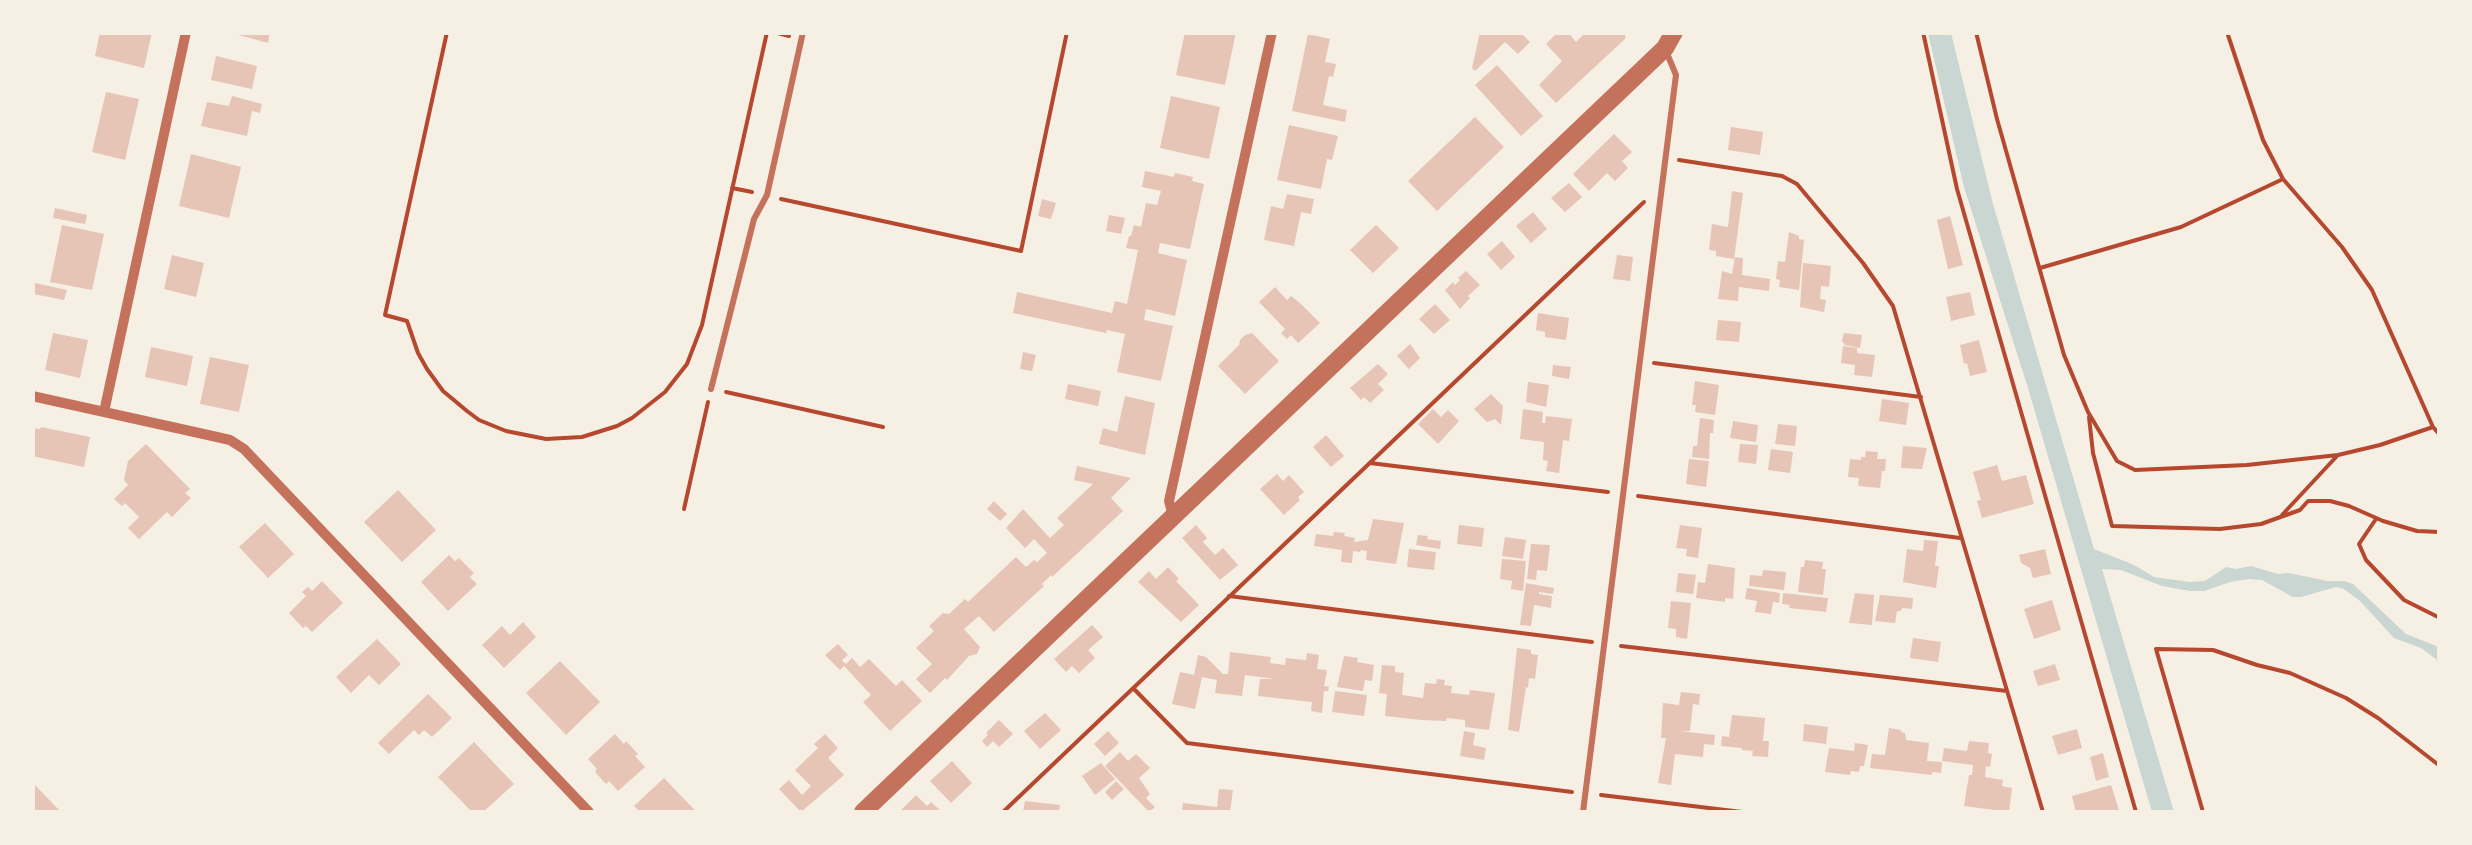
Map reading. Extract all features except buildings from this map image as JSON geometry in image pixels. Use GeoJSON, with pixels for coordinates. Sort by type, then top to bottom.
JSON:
{"type":"FeatureCollection","features":[{"type":"Feature","properties":{"kind":"street"},"geometry":{"type":"LineString","coordinates":[[104,412],[186,32]]}},
{"type":"Feature","properties":{"kind":"street"},"geometry":{"type":"LineString","coordinates":[[1173,516],[1169,501],[1272,32]]}},
{"type":"Feature","properties":{"kind":"street"},"geometry":{"type":"LineString","coordinates":[[863,812],[1670,40]]}},
{"type":"Feature","properties":{"kind":"street"},"geometry":{"type":"LineString","coordinates":[[32,396],[230,440],[244,449],[589,812]]}},
{"type":"Feature","properties":{"kind":"lane"},"geometry":{"type":"LineString","coordinates":[[711,389],[754,219],[767,196],[803,32]]}},
{"type":"Feature","properties":{"kind":"lane"},"geometry":{"type":"LineString","coordinates":[[1583,812],[1676,75],[1670,40]]}},
{"type":"Feature","properties":{"kind":"path"},"geometry":{"type":"LineString","coordinates":[[447,32],[385,314],[407,320],[418,354],[434,380],[456,403],[479,420],[526,437],[546,439],[582,437],[617,426],[666,392],[687,364],[698,338],[766,32]]}},
{"type":"Feature","properties":{"kind":"path"},"geometry":{"type":"LineString","coordinates":[[732,188],[1021,251],[1067,32]]}},
{"type":"Feature","properties":{"kind":"path"},"geometry":{"type":"LineString","coordinates":[[1923,32],[1957,189],[2136,812]]}},
{"type":"Feature","properties":{"kind":"path"},"geometry":{"type":"LineString","coordinates":[[1976,32],[2064,355],[2088,412],[2117,462],[2135,470],[2247,465],[2338,455],[2433,427]]}},
{"type":"Feature","properties":{"kind":"path"},"geometry":{"type":"LineString","coordinates":[[2227,32],[2262,140],[2284,178],[2372,290],[2440,435]]}},
{"type":"Feature","properties":{"kind":"path"},"geometry":{"type":"LineString","coordinates":[[1665,158],[1782,176],[1797,184],[1864,264],[1893,306],[2043,812]]}},
{"type":"Feature","properties":{"kind":"path"},"geometry":{"type":"LineString","coordinates":[[2040,268],[2181,227],[2284,178]]}},
{"type":"Feature","properties":{"kind":"path"},"geometry":{"type":"LineString","coordinates":[[1003,812],[1661,186]]}},
{"type":"Feature","properties":{"kind":"path"},"geometry":{"type":"LineString","coordinates":[[1639,361],[1921,397]]}},
{"type":"Feature","properties":{"kind":"path"},"geometry":{"type":"LineString","coordinates":[[684,508],[711,389],[883,427]]}},
{"type":"Feature","properties":{"kind":"path"},"geometry":{"type":"LineString","coordinates":[[2088,412],[2093,453],[2112,526],[2220,530],[2261,524],[2300,510],[2308,501],[2330,501],[2417,531],[2440,532]]}},
{"type":"Feature","properties":{"kind":"path"},"geometry":{"type":"LineString","coordinates":[[2282,514],[2338,455]]}},
{"type":"Feature","properties":{"kind":"path"},"geometry":{"type":"LineString","coordinates":[[1370,462],[1962,538]]}},
{"type":"Feature","properties":{"kind":"path"},"geometry":{"type":"LineString","coordinates":[[2376,518],[2359,544],[2366,560],[2404,600],[2440,618]]}},
{"type":"Feature","properties":{"kind":"path"},"geometry":{"type":"LineString","coordinates":[[2204,812],[2156,649],[2214,650],[2290,673],[2346,698],[2440,766]]}},
{"type":"Feature","properties":{"kind":"path"},"geometry":{"type":"LineString","coordinates":[[1134,688],[1186,743],[1742,812]]}},
{"type":"Feature","properties":{"kind":"shaded area"},"geometry":{"type":"Polygon","coordinates":[[[1928,33],[1951,33],[1993,204],[2094,549],[2154,577],[2189,582],[2205,581],[2226,567],[2251,566],[2278,574],[2344,581],[2353,584],[2406,634],[2439,647],[2439,666],[2421,648],[2394,638],[2360,601],[2336,587],[2293,597],[2262,580],[2249,579],[2190,591],[2162,586],[2121,570],[2102,569],[2174,812],[2152,812],[2028,388],[1964,187],[1928,33]]]}}]}
